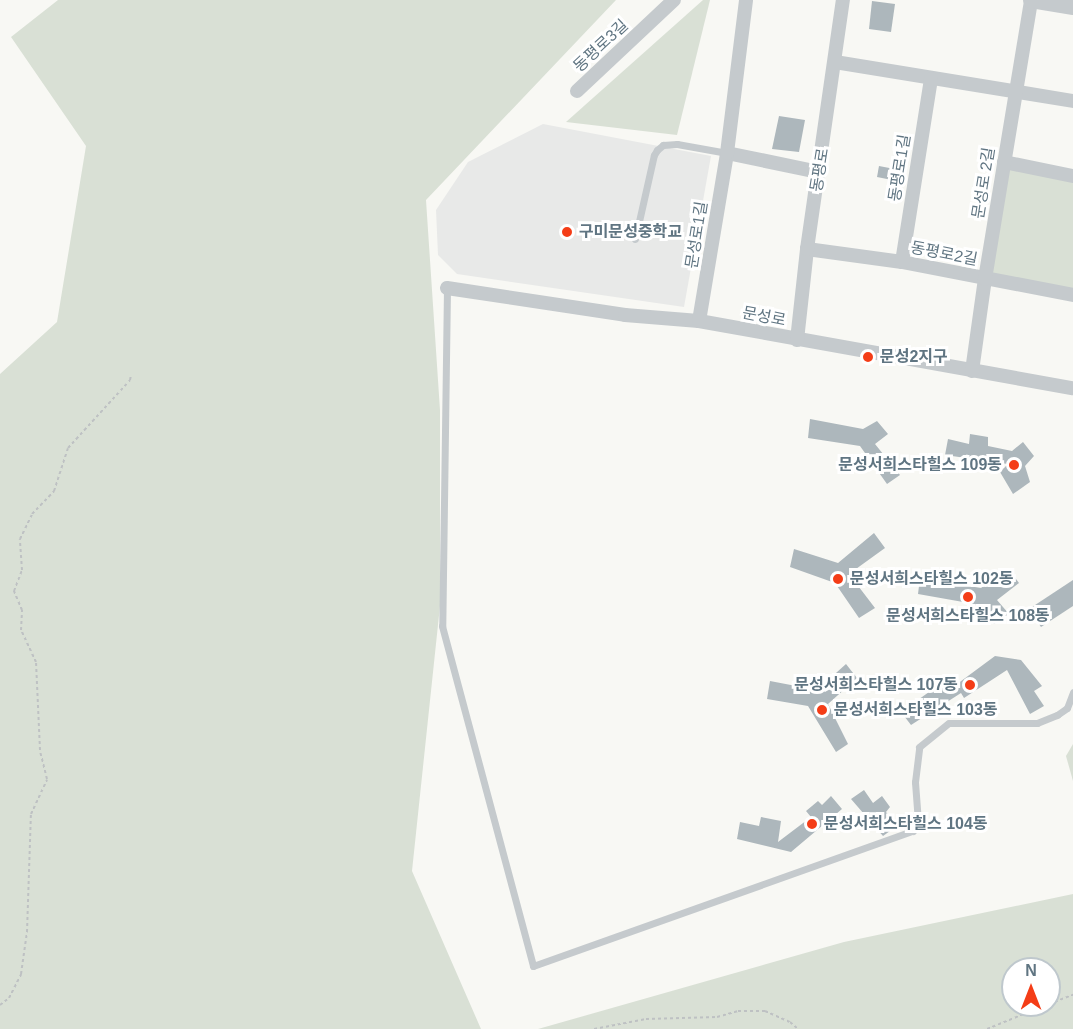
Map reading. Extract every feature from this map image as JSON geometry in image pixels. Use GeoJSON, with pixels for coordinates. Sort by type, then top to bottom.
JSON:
{"type":"FeatureCollection","features":[{"type":"Feature","properties":{"kind":"street","name":"동평로3길"},"geometry":{"type":"LineString","coordinates":[[577,91],[674,0]]}},
{"type":"Feature","properties":{"kind":"street","name":"문성로1길"},"geometry":{"type":"LineString","coordinates":[[699,321],[727,153],[746,0]]}},
{"type":"Feature","properties":{"kind":"street","name":"동평로"},"geometry":{"type":"LineString","coordinates":[[797,340],[807,249],[836,62],[843,0]]}},
{"type":"Feature","properties":{"kind":"street"},"geometry":{"type":"LineString","coordinates":[[1031,0],[1073,7]]}},
{"type":"Feature","properties":{"kind":"street","name":"문성로 2길"},"geometry":{"type":"LineString","coordinates":[[972,371],[1031,0]]}},
{"type":"Feature","properties":{"kind":"street"},"geometry":{"type":"LineString","coordinates":[[836,62],[1073,101]]}},
{"type":"Feature","properties":{"kind":"street","name":"동평로1길"},"geometry":{"type":"LineString","coordinates":[[902,262],[931,79]]}},
{"type":"Feature","properties":{"kind":"street"},"geometry":{"type":"LineString","coordinates":[[727,153],[819,172]]}},
{"type":"Feature","properties":{"kind":"street"},"geometry":{"type":"LineString","coordinates":[[1004,162],[1073,176]]}},
{"type":"Feature","properties":{"kind":"street","name":"동평로2길"},"geometry":{"type":"LineString","coordinates":[[807,249],[902,262],[1073,295]]}},
{"type":"Feature","properties":{"kind":"street","name":"문성로"},"geometry":{"type":"LineString","coordinates":[[447,288],[625,315],[699,321],[1073,388]]}},
{"type":"Feature","properties":{"kind":"lane"},"geometry":{"type":"LineString","coordinates":[[635,238],[657,150],[670,143],[727,153]]}},
{"type":"Feature","properties":{"kind":"lane"},"geometry":{"type":"LineString","coordinates":[[447,288],[442,626],[533,966],[913,831],[918,822],[915,782],[919,747],[949,723],[1037,723],[1067,708],[1073,692]]}},
{"type":"Feature","properties":{"kind":"path"},"geometry":{"type":"LineString","coordinates":[[0,1005],[9,998],[21,974],[27,932],[31,814],[47,779],[40,750],[36,662],[21,630],[22,610],[14,591],[22,570],[20,539],[32,514],[54,491],[68,448],[130,380],[131,375]]}},
{"type":"Feature","properties":{"kind":"path"},"geometry":{"type":"LineString","coordinates":[[594,1029],[646,1019],[717,1017],[738,1011],[765,1011],[790,1022],[798,1029]]}},
{"type":"Feature","properties":{"kind":"path"},"geometry":{"type":"LineString","coordinates":[[987,1029],[1016,1017]]}},
{"type":"Feature","properties":{"kind":"shaded area"},"geometry":{"type":"Polygon","coordinates":[[[58,0],[616,0],[426,200],[440,410],[440,606],[412,871],[481,1029],[0,1029],[0,374],[57,322],[86,146],[11,37],[58,0]]]}},
{"type":"Feature","properties":{"kind":"shaded area"},"geometry":{"type":"Polygon","coordinates":[[[703,0],[710,0],[677,135],[566,122],[703,0]]]}},
{"type":"Feature","properties":{"kind":"shaded area","name":"구미문성중학교"},"geometry":{"type":"Polygon","coordinates":[[[543,124],[711,156],[684,307],[457,274],[438,255],[436,210],[468,162],[543,124]]]}},
{"type":"Feature","properties":{"kind":"shaded area"},"geometry":{"type":"Polygon","coordinates":[[[1004,162],[1073,176],[1073,295],[985,279],[1004,162]]]}},
{"type":"Feature","properties":{"kind":"shaded area"},"geometry":{"type":"Polygon","coordinates":[[[1073,744],[1073,781],[1066,756],[1073,744]]]}},
{"type":"Feature","properties":{"kind":"shaded area"},"geometry":{"type":"Polygon","coordinates":[[[1073,894],[1073,1029],[538,1029],[844,942],[1073,894]]]}},
{"type":"Feature","properties":{"kind":"building"},"geometry":{"type":"Polygon","coordinates":[[[872,1],[895,4],[891,32],[869,29],[872,1]]]}},
{"type":"Feature","properties":{"kind":"building"},"geometry":{"type":"Polygon","coordinates":[[[779,116],[805,120],[799,152],[772,149],[779,116]]]}},
{"type":"Feature","properties":{"kind":"building"},"geometry":{"type":"Polygon","coordinates":[[[879,166],[905,171],[902,182],[877,177],[879,166]]]}},
{"type":"Feature","properties":{"kind":"building"},"geometry":{"type":"Polygon","coordinates":[[[810,419],[863,429],[877,421],[888,434],[875,444],[900,475],[887,484],[860,446],[808,438],[810,419]]]}},
{"type":"Feature","properties":{"kind":"building","name":"문성서희스타힐스 109동"},"geometry":{"type":"Polygon","coordinates":[[[970,434],[988,437],[988,446],[1012,451],[1023,442],[1034,456],[1025,466],[1030,482],[1013,494],[1000,472],[1008,464],[945,455],[948,439],[969,444],[970,434]]]}},
{"type":"Feature","properties":{"kind":"building","name":"문성서희스타힐스 102동"},"geometry":{"type":"Polygon","coordinates":[[[874,533],[885,548],[849,574],[875,608],[859,618],[835,583],[790,567],[794,549],[838,563],[874,533]]]}},
{"type":"Feature","properties":{"kind":"building","name":"문성서희스타힐스 108동"},"geometry":{"type":"Polygon","coordinates":[[[1008,568],[1019,583],[997,600],[1009,614],[994,624],[980,605],[918,594],[920,578],[981,588],[1008,568]]]}},
{"type":"Feature","properties":{"kind":"building"},"geometry":{"type":"Polygon","coordinates":[[[1073,580],[1073,606],[1041,627],[1029,609],[1073,580]]]}},
{"type":"Feature","properties":{"kind":"building","name":"문성서희스타힐스 107동"},"geometry":{"type":"Polygon","coordinates":[[[995,656],[1021,660],[1042,686],[1034,691],[1044,706],[1030,714],[1007,670],[964,698],[961,693],[911,725],[901,712],[943,682],[949,690],[995,656]]]}},
{"type":"Feature","properties":{"kind":"building","name":"문성서희스타힐스 103동"},"geometry":{"type":"Polygon","coordinates":[[[846,664],[857,678],[828,704],[848,744],[836,752],[808,706],[767,699],[770,681],[817,690],[846,664]]]}},
{"type":"Feature","properties":{"kind":"building"},"geometry":{"type":"Polygon","coordinates":[[[864,790],[873,803],[882,796],[890,807],[886,812],[897,826],[883,836],[851,799],[864,790]]]}},
{"type":"Feature","properties":{"kind":"building","name":"문성서희스타힐스 104동"},"geometry":{"type":"Polygon","coordinates":[[[831,796],[842,809],[791,852],[737,839],[740,822],[759,826],[761,817],[781,821],[778,842],[811,817],[806,811],[818,801],[822,805],[831,796]]]}},
{"type":"Feature","properties":{"kind":"place","name":"구미문성중학교"},"geometry":{"type":"Point","coordinates":[567,232]}},
{"type":"Feature","properties":{"kind":"place","name":"문성2지구"},"geometry":{"type":"Point","coordinates":[868,357]}},
{"type":"Feature","properties":{"kind":"place","name":"문성서희스타힐스 109동"},"geometry":{"type":"Point","coordinates":[1014,465]}},
{"type":"Feature","properties":{"kind":"place","name":"문성서희스타힐스 102동"},"geometry":{"type":"Point","coordinates":[838,579]}},
{"type":"Feature","properties":{"kind":"place","name":"문성서희스타힐스 108동"},"geometry":{"type":"Point","coordinates":[968,597]}},
{"type":"Feature","properties":{"kind":"place","name":"문성서희스타힐스 107동"},"geometry":{"type":"Point","coordinates":[970,685]}},
{"type":"Feature","properties":{"kind":"place","name":"문성서희스타힐스 103동"},"geometry":{"type":"Point","coordinates":[822,710]}},
{"type":"Feature","properties":{"kind":"place","name":"문성서희스타힐스 104동"},"geometry":{"type":"Point","coordinates":[812,824]}}]}
